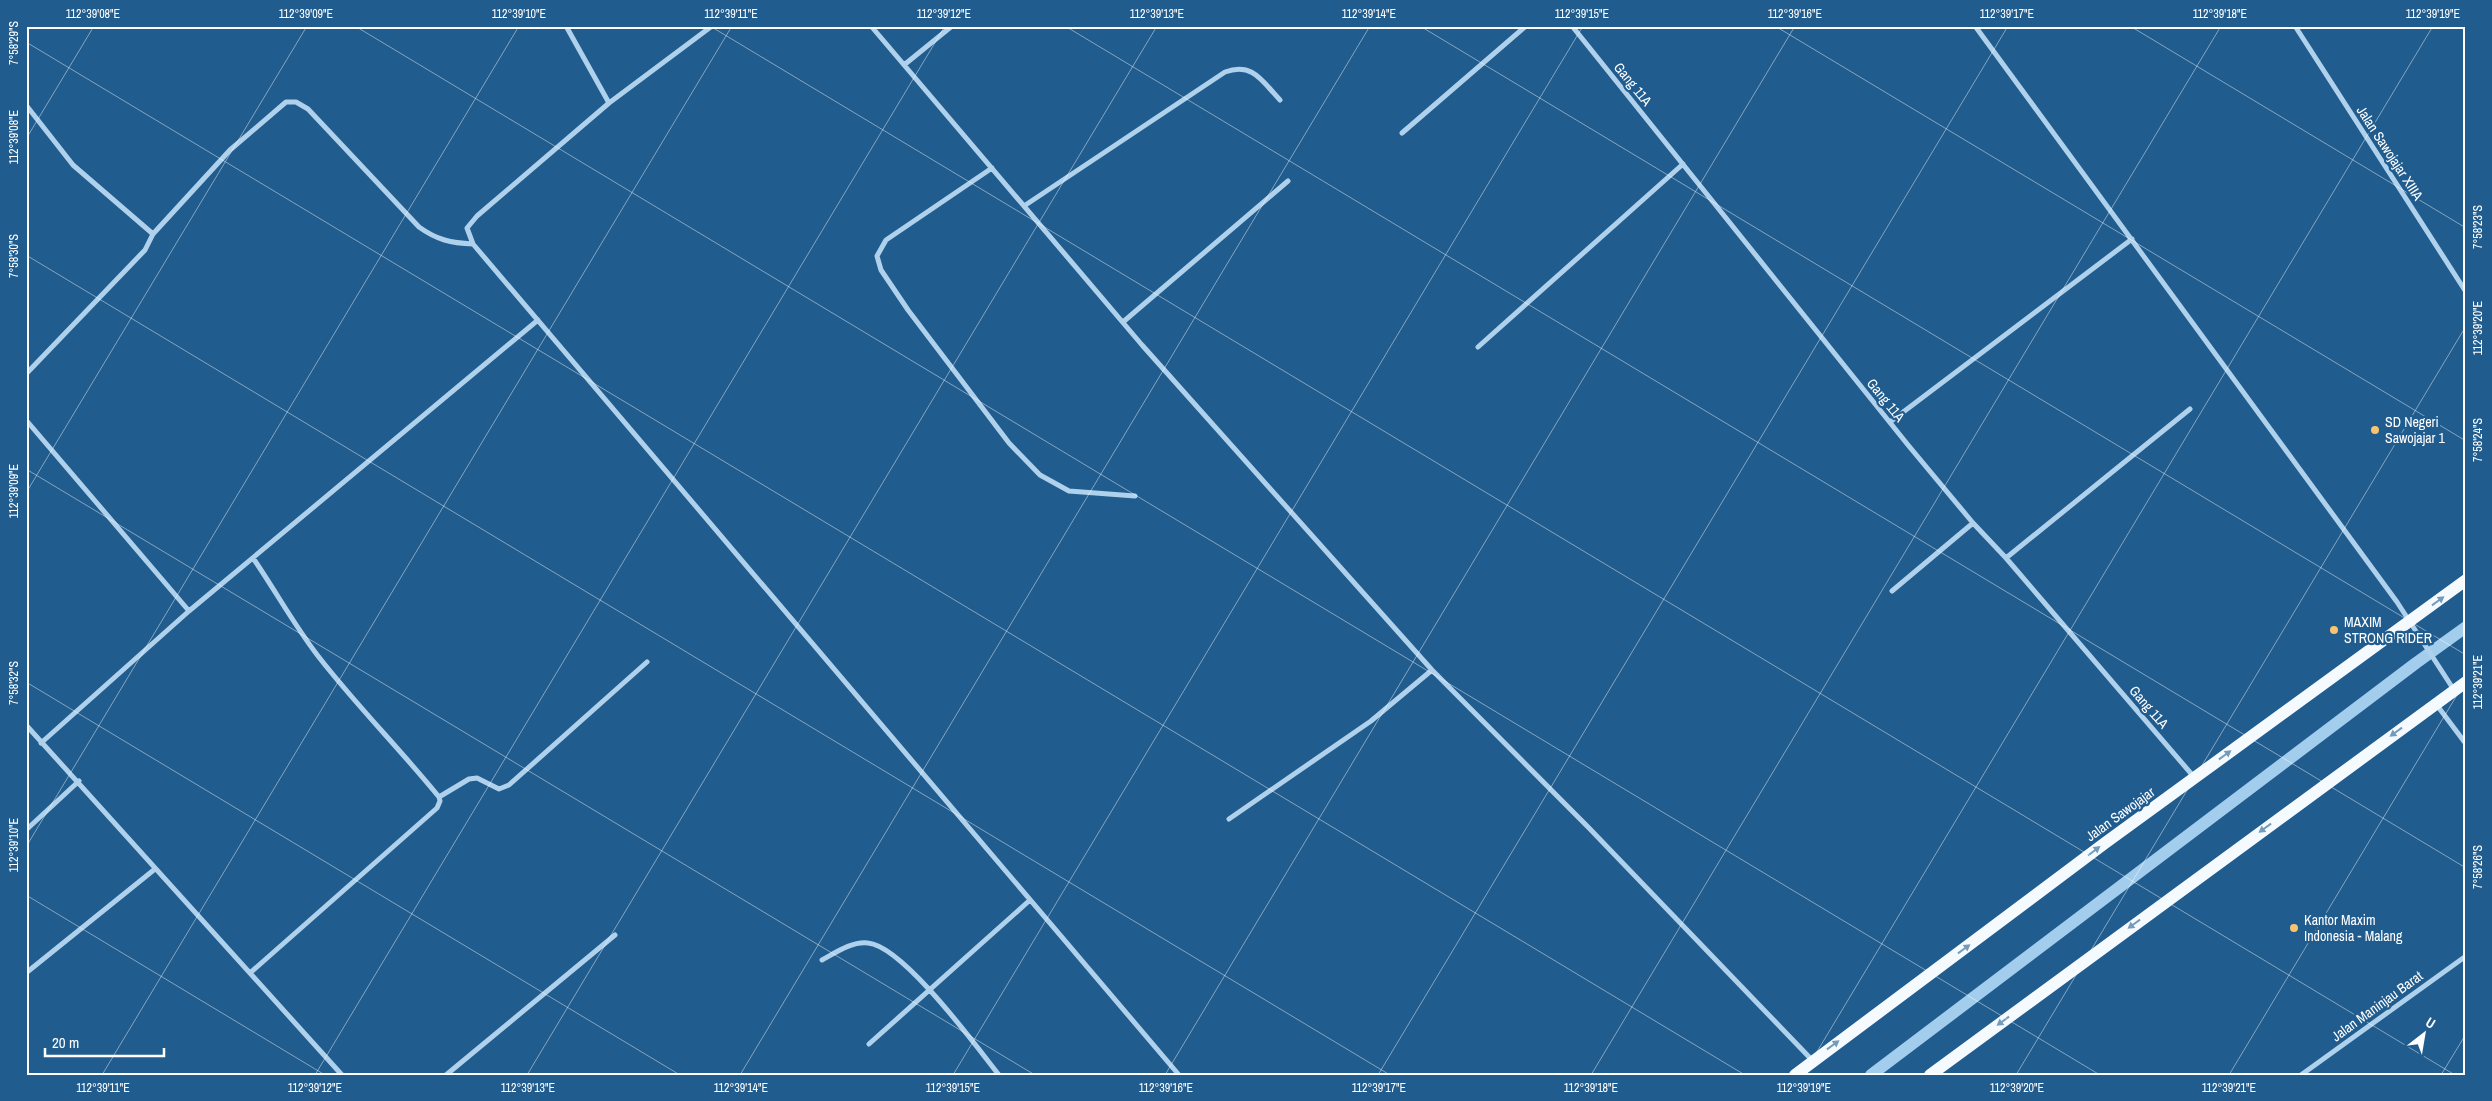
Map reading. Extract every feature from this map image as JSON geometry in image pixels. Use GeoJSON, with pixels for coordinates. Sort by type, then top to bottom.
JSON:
{"type":"FeatureCollection","features":[{"type":"Feature","properties":{"kind":"main road","name":"Jalan Sawojajar"},"geometry":{"type":"LineString","coordinates":[[1795,1075],[1812,1060],[2194,778],[2466,580]]}},
{"type":"Feature","properties":{"kind":"main road"},"geometry":{"type":"LineString","coordinates":[[1930,1075],[2466,682]]}},
{"type":"Feature","properties":{"kind":"street"},"geometry":{"type":"LineString","coordinates":[[566,26],[609,103]]}},
{"type":"Feature","properties":{"kind":"street"},"geometry":{"type":"LineString","coordinates":[[712,26],[609,103],[477,216],[467,228],[473,244],[1179,1075]]}},
{"type":"Feature","properties":{"kind":"street"},"geometry":{"type":"LineString","coordinates":[[872,26],[1123,322],[1432,670],[1590,828],[1812,1060]]}},
{"type":"Feature","properties":{"kind":"street"},"geometry":{"type":"LineString","coordinates":[[904,65],[952,26]]}},
{"type":"Feature","properties":{"kind":"street"},"geometry":{"type":"LineString","coordinates":[[1402,133],[1526,26]]}},
{"type":"Feature","properties":{"kind":"street","name":"Gang 11A"},"geometry":{"type":"LineString","coordinates":[[1572,26],[1973,523],[2006,558],[2194,778]]}},
{"type":"Feature","properties":{"kind":"street"},"geometry":{"type":"LineString","coordinates":[[1975,26],[2410,622],[2454,690]]}},
{"type":"Feature","properties":{"kind":"street","name":"Jalan Sawojajar XIIIA"},"geometry":{"type":"LineString","coordinates":[[2295,26],[2466,292]]}},
{"type":"Feature","properties":{"kind":"street"},"geometry":{"type":"LineString","coordinates":[[1024,206],[1225,72],[1238,67],[1248,68],[1280,100]]}},
{"type":"Feature","properties":{"kind":"street"},"geometry":{"type":"LineString","coordinates":[[26,374],[144,250],[153,234],[230,150],[286,102],[296,102],[308,109],[419,227],[434,238],[448,243],[473,244]]}},
{"type":"Feature","properties":{"kind":"street"},"geometry":{"type":"LineString","coordinates":[[26,105],[74,165],[153,234]]}},
{"type":"Feature","properties":{"kind":"street"},"geometry":{"type":"LineString","coordinates":[[1478,346],[1683,164]]}},
{"type":"Feature","properties":{"kind":"street"},"geometry":{"type":"LineString","coordinates":[[992,168],[886,240],[877,256],[880,270],[913,318],[1009,443],[1040,475],[1069,491],[1135,496]]}},
{"type":"Feature","properties":{"kind":"street"},"geometry":{"type":"LineString","coordinates":[[1123,322],[1288,181]]}},
{"type":"Feature","properties":{"kind":"street"},"geometry":{"type":"LineString","coordinates":[[1890,422],[2132,239]]}},
{"type":"Feature","properties":{"kind":"street"},"geometry":{"type":"LineString","coordinates":[[42,743],[189,610],[538,320]]}},
{"type":"Feature","properties":{"kind":"street"},"geometry":{"type":"LineString","coordinates":[[2006,558],[2190,409]]}},
{"type":"Feature","properties":{"kind":"street"},"geometry":{"type":"LineString","coordinates":[[26,420],[189,610]]}},
{"type":"Feature","properties":{"kind":"street"},"geometry":{"type":"LineString","coordinates":[[1892,592],[1973,523]]}},
{"type":"Feature","properties":{"kind":"street"},"geometry":{"type":"LineString","coordinates":[[250,973],[437,808],[440,802],[439,797],[316,654],[253,558]]}},
{"type":"Feature","properties":{"kind":"street"},"geometry":{"type":"LineString","coordinates":[[439,797],[469,778],[477,778],[500,788],[509,785],[647,662]]}},
{"type":"Feature","properties":{"kind":"street"},"geometry":{"type":"LineString","coordinates":[[1228,819],[1371,721],[1432,670]]}},
{"type":"Feature","properties":{"kind":"street"},"geometry":{"type":"LineString","coordinates":[[2435,703],[2466,744]]}},
{"type":"Feature","properties":{"kind":"street"},"geometry":{"type":"LineString","coordinates":[[26,725],[79,781],[155,869],[342,1075]]}},
{"type":"Feature","properties":{"kind":"street"},"geometry":{"type":"LineString","coordinates":[[26,830],[79,781]]}},
{"type":"Feature","properties":{"kind":"street"},"geometry":{"type":"LineString","coordinates":[[26,973],[155,869]]}},
{"type":"Feature","properties":{"kind":"street"},"geometry":{"type":"LineString","coordinates":[[869,1044],[931,991],[1030,900]]}},
{"type":"Feature","properties":{"kind":"street"},"geometry":{"type":"LineString","coordinates":[[446,1075],[615,935]]}},
{"type":"Feature","properties":{"kind":"street"},"geometry":{"type":"LineString","coordinates":[[822,960],[842,948],[868,943],[891,953],[931,991],[999,1075]]}},
{"type":"Feature","properties":{"kind":"street","name":"Jalan Maninjau Barat"},"geometry":{"type":"LineString","coordinates":[[2301,1075],[2466,956]]}},
{"type":"Feature","properties":{"kind":"waterway"},"geometry":{"type":"LineString","coordinates":[[1871,1075],[2466,627]]}},
{"type":"Feature","properties":{"kind":"place","name":"SD Negeri Sawojajar 1"},"geometry":{"type":"Point","coordinates":[2375,430]}},
{"type":"Feature","properties":{"kind":"place","name":"MAXIM STRONG RIDER"},"geometry":{"type":"Point","coordinates":[2334,630]}},
{"type":"Feature","properties":{"kind":"place","name":"Kantor Maxim Indonesia - Malang"},"geometry":{"type":"Point","coordinates":[2294,928]}}]}
